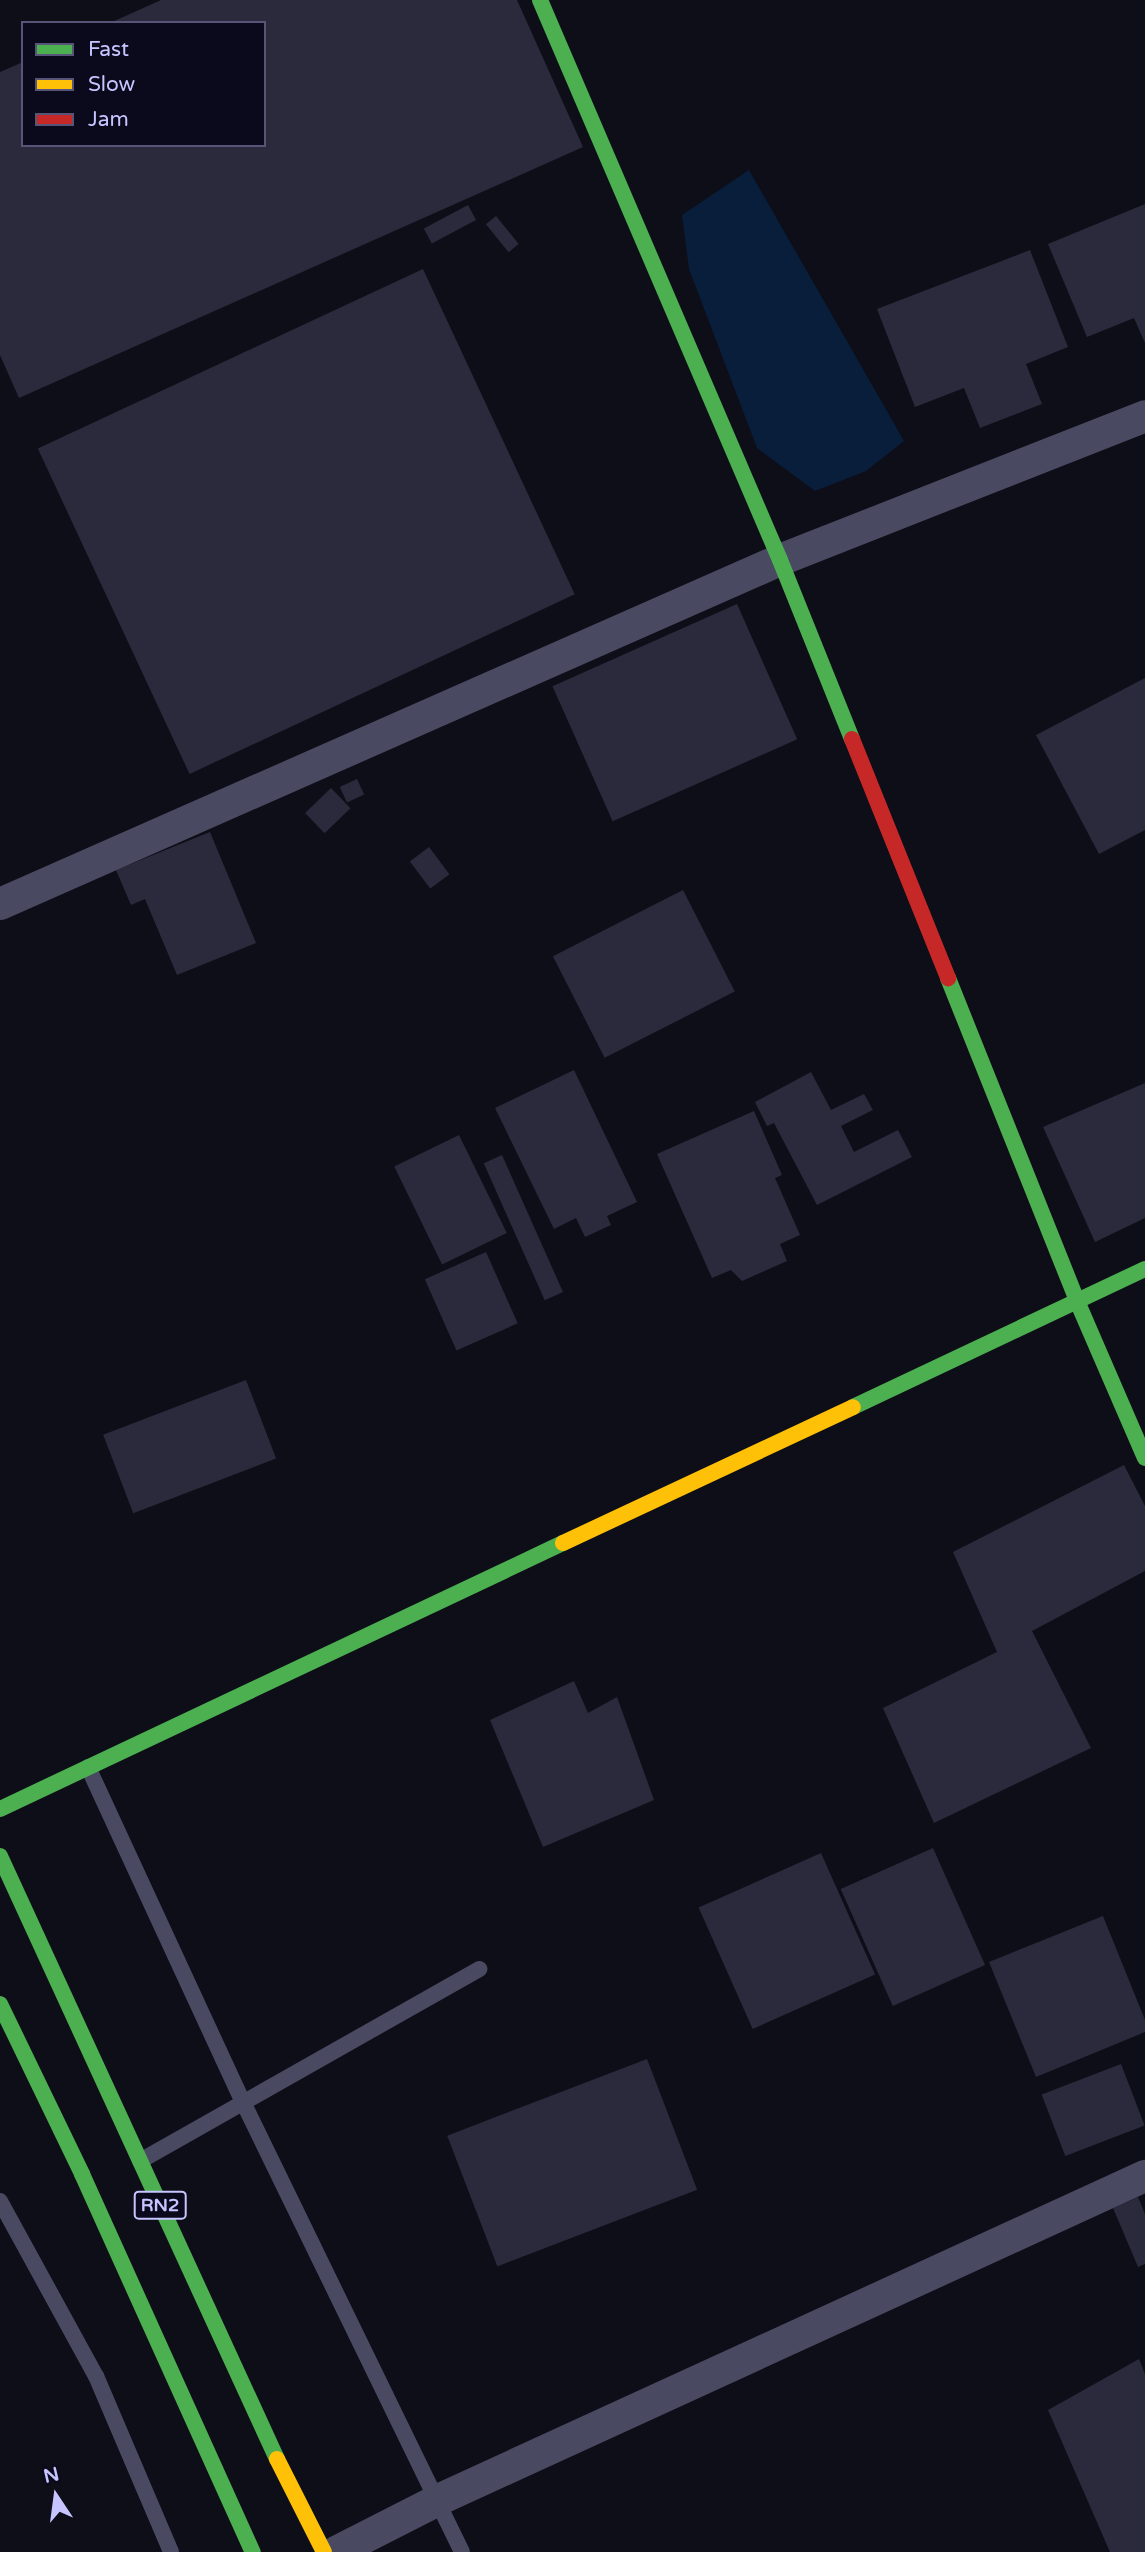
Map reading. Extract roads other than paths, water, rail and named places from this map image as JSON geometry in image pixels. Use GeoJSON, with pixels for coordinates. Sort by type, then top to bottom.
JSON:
{"type":"FeatureCollection","features":[{"type":"Feature","properties":{"kind":"main road"},"geometry":{"type":"LineString","coordinates":[[540,0],[780,559],[1077,1301],[1145,1458]]}},
{"type":"Feature","properties":{"kind":"main road"},"geometry":{"type":"LineString","coordinates":[[0,1809],[1145,1269]]}},
{"type":"Feature","properties":{"kind":"main road","name":"RN2"},"geometry":{"type":"LineString","coordinates":[[0,1856],[285,2477],[324,2552]]}},
{"type":"Feature","properties":{"kind":"main road","name":"RN2"},"geometry":{"type":"LineString","coordinates":[[0,2004],[82,2174],[253,2552]]}},
{"type":"Feature","properties":{"kind":"street"},"geometry":{"type":"LineString","coordinates":[[0,904],[780,559],[1145,416]]}},
{"type":"Feature","properties":{"kind":"street"},"geometry":{"type":"LineString","coordinates":[[336,2552],[438,2500],[1145,2176]]}},
{"type":"Feature","properties":{"kind":"lane"},"geometry":{"type":"LineString","coordinates":[[88,1768],[243,2102],[463,2552]]}},
{"type":"Feature","properties":{"kind":"lane"},"geometry":{"type":"LineString","coordinates":[[140,2161],[480,1969]]}},
{"type":"Feature","properties":{"kind":"lane"},"geometry":{"type":"LineString","coordinates":[[0,2201],[96,2376],[172,2552]]}},
{"type":"Feature","properties":{"kind":"water"},"geometry":{"type":"Polygon","coordinates":[[[749,170],[904,441],[866,471],[815,491],[757,448],[689,269],[682,215],[749,170]]]}}]}
